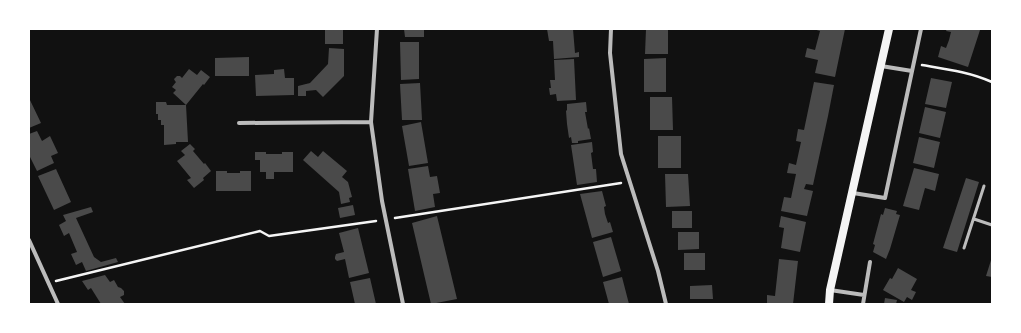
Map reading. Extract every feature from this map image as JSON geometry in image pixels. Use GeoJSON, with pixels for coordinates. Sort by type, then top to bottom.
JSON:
{"type":"FeatureCollection","features":[{"type":"Feature","properties":{"kind":"main road"},"geometry":{"type":"LineString","coordinates":[[828,304],[889,29]]}},
{"type":"Feature","properties":{"kind":"street"},"geometry":{"type":"LineString","coordinates":[[377,29],[371,122],[382,201],[403,304]]}},
{"type":"Feature","properties":{"kind":"street"},"geometry":{"type":"LineString","coordinates":[[611,29],[610,53],[622,154],[658,271],[666,304]]}},
{"type":"Feature","properties":{"kind":"street"},"geometry":{"type":"LineString","coordinates":[[852,193],[885,198],[921,29]]}},
{"type":"Feature","properties":{"kind":"street"},"geometry":{"type":"LineString","coordinates":[[881,66],[912,71]]}},
{"type":"Feature","properties":{"kind":"street"},"geometry":{"type":"LineString","coordinates":[[239,123],[371,122]]}},
{"type":"Feature","properties":{"kind":"street"},"geometry":{"type":"LineString","coordinates":[[29,240],[58,304]]}},
{"type":"Feature","properties":{"kind":"street"},"geometry":{"type":"LineString","coordinates":[[863,304],[870,262]]}},
{"type":"Feature","properties":{"kind":"street"},"geometry":{"type":"LineString","coordinates":[[830,290],[864,295]]}},
{"type":"Feature","properties":{"kind":"lane"},"geometry":{"type":"LineString","coordinates":[[964,248],[984,186]]}},
{"type":"Feature","properties":{"kind":"lane"},"geometry":{"type":"LineString","coordinates":[[974,219],[992,225]]}},
{"type":"Feature","properties":{"kind":"path"},"geometry":{"type":"LineString","coordinates":[[913,63],[961,72],[992,82]]}},
{"type":"Feature","properties":{"kind":"path"},"geometry":{"type":"LineString","coordinates":[[48,283],[260,231],[269,236],[630,182]]}},
{"type":"Feature","properties":{"kind":"building"},"geometry":{"type":"Polygon","coordinates":[[[325,29],[343,29],[343,44],[325,44],[325,29]]]}},
{"type":"Feature","properties":{"kind":"building"},"geometry":{"type":"Polygon","coordinates":[[[404,29],[424,29],[424,37],[405,37],[404,29]]]}},
{"type":"Feature","properties":{"kind":"building"},"geometry":{"type":"Polygon","coordinates":[[[547,29],[573,29],[575,53],[579,52],[579,57],[554,59],[553,41],[549,41],[547,29]]]}},
{"type":"Feature","properties":{"kind":"building"},"geometry":{"type":"Polygon","coordinates":[[[646,29],[668,29],[668,54],[645,54],[646,29]]]}},
{"type":"Feature","properties":{"kind":"building"},"geometry":{"type":"Polygon","coordinates":[[[813,29],[845,29],[835,77],[815,73],[818,60],[805,57],[807,48],[815,50],[820,31],[813,29]]]}},
{"type":"Feature","properties":{"kind":"building"},"geometry":{"type":"Polygon","coordinates":[[[947,29],[980,30],[968,67],[938,57],[941,46],[946,48],[949,40],[951,32],[946,31],[947,29]]]}},
{"type":"Feature","properties":{"kind":"building"},"geometry":{"type":"Polygon","coordinates":[[[400,42],[419,42],[419,79],[401,80],[400,42]]]}},
{"type":"Feature","properties":{"kind":"building"},"geometry":{"type":"Polygon","coordinates":[[[329,48],[344,49],[344,76],[323,97],[316,90],[306,91],[306,96],[298,96],[298,86],[310,83],[328,64],[329,48]]]}},
{"type":"Feature","properties":{"kind":"building"},"geometry":{"type":"Polygon","coordinates":[[[249,57],[249,76],[215,76],[215,58],[249,57]]]}},
{"type":"Feature","properties":{"kind":"building"},"geometry":{"type":"Polygon","coordinates":[[[666,58],[666,92],[644,92],[644,59],[666,58]]]}},
{"type":"Feature","properties":{"kind":"building"},"geometry":{"type":"Polygon","coordinates":[[[574,59],[576,100],[557,101],[556,94],[550,95],[549,88],[551,88],[550,80],[555,80],[554,60],[574,59]]]}},
{"type":"Feature","properties":{"kind":"building"},"geometry":{"type":"Polygon","coordinates":[[[189,69],[197,75],[201,70],[210,77],[186,105],[173,93],[176,90],[172,87],[176,82],[174,79],[177,76],[182,78],[189,69]]]}},
{"type":"Feature","properties":{"kind":"building"},"geometry":{"type":"Polygon","coordinates":[[[284,69],[285,78],[294,78],[294,95],[256,96],[255,75],[274,74],[274,70],[284,69]]]}},
{"type":"Feature","properties":{"kind":"building"},"geometry":{"type":"Polygon","coordinates":[[[931,78],[952,82],[946,108],[925,104],[931,78]]]}},
{"type":"Feature","properties":{"kind":"building"},"geometry":{"type":"Polygon","coordinates":[[[814,82],[834,85],[813,185],[806,184],[804,189],[813,191],[807,216],[781,211],[784,197],[791,198],[796,174],[787,173],[789,163],[796,165],[801,142],[796,141],[798,129],[804,130],[814,82]]]}},
{"type":"Feature","properties":{"kind":"building"},"geometry":{"type":"Polygon","coordinates":[[[420,83],[422,120],[402,120],[400,84],[420,83]]]}},
{"type":"Feature","properties":{"kind":"building"},"geometry":{"type":"Polygon","coordinates":[[[650,97],[672,97],[673,130],[650,130],[650,97]]]}},
{"type":"Feature","properties":{"kind":"building"},"geometry":{"type":"Polygon","coordinates":[[[29,98],[41,123],[29,128],[29,98]]]}},
{"type":"Feature","properties":{"kind":"building"},"geometry":{"type":"Polygon","coordinates":[[[156,102],[166,102],[167,105],[186,105],[188,142],[176,142],[176,144],[164,145],[164,125],[161,125],[161,120],[158,120],[158,114],[156,114],[156,102]]]}},
{"type":"Feature","properties":{"kind":"building"},"geometry":{"type":"Polygon","coordinates":[[[586,102],[587,112],[585,112],[591,139],[578,141],[578,143],[572,143],[571,137],[569,138],[567,124],[567,104],[586,102]]]}},
{"type":"Feature","properties":{"kind":"building"},"geometry":{"type":"Polygon","coordinates":[[[925,107],[946,112],[940,138],[919,133],[925,107]]]}},
{"type":"Feature","properties":{"kind":"building"},"geometry":{"type":"Polygon","coordinates":[[[421,122],[428,163],[409,166],[402,126],[421,122]]]}},
{"type":"Feature","properties":{"kind":"building"},"geometry":{"type":"Polygon","coordinates":[[[37,131],[42,141],[50,136],[58,153],[51,156],[54,163],[37,171],[29,155],[29,134],[37,131]]]}},
{"type":"Feature","properties":{"kind":"building"},"geometry":{"type":"Polygon","coordinates":[[[658,136],[681,136],[681,168],[658,168],[658,136]]]}},
{"type":"Feature","properties":{"kind":"building"},"geometry":{"type":"Polygon","coordinates":[[[919,137],[940,142],[934,168],[913,163],[919,137]]]}},
{"type":"Feature","properties":{"kind":"building"},"geometry":{"type":"Polygon","coordinates":[[[592,142],[593,152],[591,153],[593,169],[596,169],[597,182],[577,185],[571,145],[592,142]]]}},
{"type":"Feature","properties":{"kind":"building"},"geometry":{"type":"Polygon","coordinates":[[[190,144],[195,149],[193,151],[211,171],[203,178],[204,180],[194,188],[187,180],[191,178],[177,161],[185,155],[181,151],[190,144]]]}},
{"type":"Feature","properties":{"kind":"building"},"geometry":{"type":"Polygon","coordinates":[[[311,151],[318,157],[323,151],[347,171],[342,177],[348,182],[352,197],[349,198],[350,202],[341,204],[339,192],[303,160],[311,151]]]}},
{"type":"Feature","properties":{"kind":"building"},"geometry":{"type":"Polygon","coordinates":[[[255,152],[282,154],[282,152],[293,152],[293,172],[274,172],[274,179],[266,179],[266,172],[260,172],[260,160],[255,160],[255,152]]]}},
{"type":"Feature","properties":{"kind":"building"},"geometry":{"type":"Polygon","coordinates":[[[428,166],[430,177],[437,176],[440,193],[433,194],[435,207],[415,211],[408,169],[428,166]]]}},
{"type":"Feature","properties":{"kind":"building"},"geometry":{"type":"Polygon","coordinates":[[[914,168],[939,174],[935,191],[925,188],[919,210],[903,206],[914,168]]]}},
{"type":"Feature","properties":{"kind":"building"},"geometry":{"type":"Polygon","coordinates":[[[56,169],[71,202],[54,210],[38,176],[56,169]]]}},
{"type":"Feature","properties":{"kind":"building"},"geometry":{"type":"Polygon","coordinates":[[[216,171],[240,173],[240,171],[251,171],[251,191],[216,191],[216,171]]]}},
{"type":"Feature","properties":{"kind":"building"},"geometry":{"type":"Polygon","coordinates":[[[665,174],[688,174],[690,206],[666,207],[665,174]]]}},
{"type":"Feature","properties":{"kind":"building"},"geometry":{"type":"Polygon","coordinates":[[[966,178],[979,182],[957,252],[943,248],[966,178]]]}},
{"type":"Feature","properties":{"kind":"building"},"geometry":{"type":"Polygon","coordinates":[[[602,191],[606,206],[604,207],[605,214],[608,223],[610,222],[613,232],[592,238],[580,194],[602,191]]]}},
{"type":"Feature","properties":{"kind":"building"},"geometry":{"type":"Polygon","coordinates":[[[353,205],[355,215],[340,218],[338,208],[353,205]]]}},
{"type":"Feature","properties":{"kind":"building"},"geometry":{"type":"Polygon","coordinates":[[[91,207],[93,212],[76,218],[94,257],[101,262],[116,258],[118,262],[86,271],[82,262],[76,265],[71,254],[77,252],[69,233],[64,236],[59,225],[66,221],[63,215],[91,207]]]}},
{"type":"Feature","properties":{"kind":"building"},"geometry":{"type":"Polygon","coordinates":[[[885,208],[897,211],[896,214],[900,215],[886,259],[873,252],[875,245],[873,244],[881,214],[883,215],[885,208]]]}},
{"type":"Feature","properties":{"kind":"building"},"geometry":{"type":"Polygon","coordinates":[[[672,211],[692,211],[692,228],[672,228],[672,211]]]}},
{"type":"Feature","properties":{"kind":"building"},"geometry":{"type":"Polygon","coordinates":[[[437,216],[457,299],[431,304],[412,223],[437,216]]]}},
{"type":"Feature","properties":{"kind":"building"},"geometry":{"type":"Polygon","coordinates":[[[781,216],[806,222],[800,252],[781,248],[784,228],[779,227],[781,216]]]}},
{"type":"Feature","properties":{"kind":"building"},"geometry":{"type":"Polygon","coordinates":[[[358,228],[369,273],[349,278],[345,259],[337,261],[335,259],[336,254],[344,252],[339,233],[358,228]]]}},
{"type":"Feature","properties":{"kind":"building"},"geometry":{"type":"Polygon","coordinates":[[[678,232],[699,232],[699,249],[678,250],[678,232]]]}},
{"type":"Feature","properties":{"kind":"building"},"geometry":{"type":"Polygon","coordinates":[[[611,237],[621,271],[603,277],[593,242],[611,237]]]}},
{"type":"Feature","properties":{"kind":"building"},"geometry":{"type":"Polygon","coordinates":[[[684,253],[705,253],[705,270],[684,270],[684,253]]]}},
{"type":"Feature","properties":{"kind":"building"},"geometry":{"type":"Polygon","coordinates":[[[992,257],[992,277],[986,276],[992,257]]]}},
{"type":"Feature","properties":{"kind":"building"},"geometry":{"type":"Polygon","coordinates":[[[779,259],[798,261],[793,304],[767,304],[767,295],[775,296],[779,259]]]}},
{"type":"Feature","properties":{"kind":"building"},"geometry":{"type":"Polygon","coordinates":[[[898,268],[917,279],[911,290],[916,292],[912,300],[907,297],[904,302],[883,290],[890,278],[892,279],[898,268]]]}},
{"type":"Feature","properties":{"kind":"building"},"geometry":{"type":"Polygon","coordinates":[[[105,275],[110,282],[114,280],[118,287],[124,291],[124,295],[120,297],[125,304],[101,304],[91,288],[88,290],[82,281],[105,275]]]}},
{"type":"Feature","properties":{"kind":"building"},"geometry":{"type":"Polygon","coordinates":[[[622,277],[629,304],[609,304],[603,282],[622,277]]]}},
{"type":"Feature","properties":{"kind":"building"},"geometry":{"type":"Polygon","coordinates":[[[370,278],[376,304],[355,304],[350,282],[370,278]]]}},
{"type":"Feature","properties":{"kind":"building"},"geometry":{"type":"Polygon","coordinates":[[[712,285],[713,299],[690,299],[690,286],[712,285]]]}},
{"type":"Feature","properties":{"kind":"building"},"geometry":{"type":"Polygon","coordinates":[[[885,298],[897,300],[896,304],[884,304],[885,298]]]}}]}
